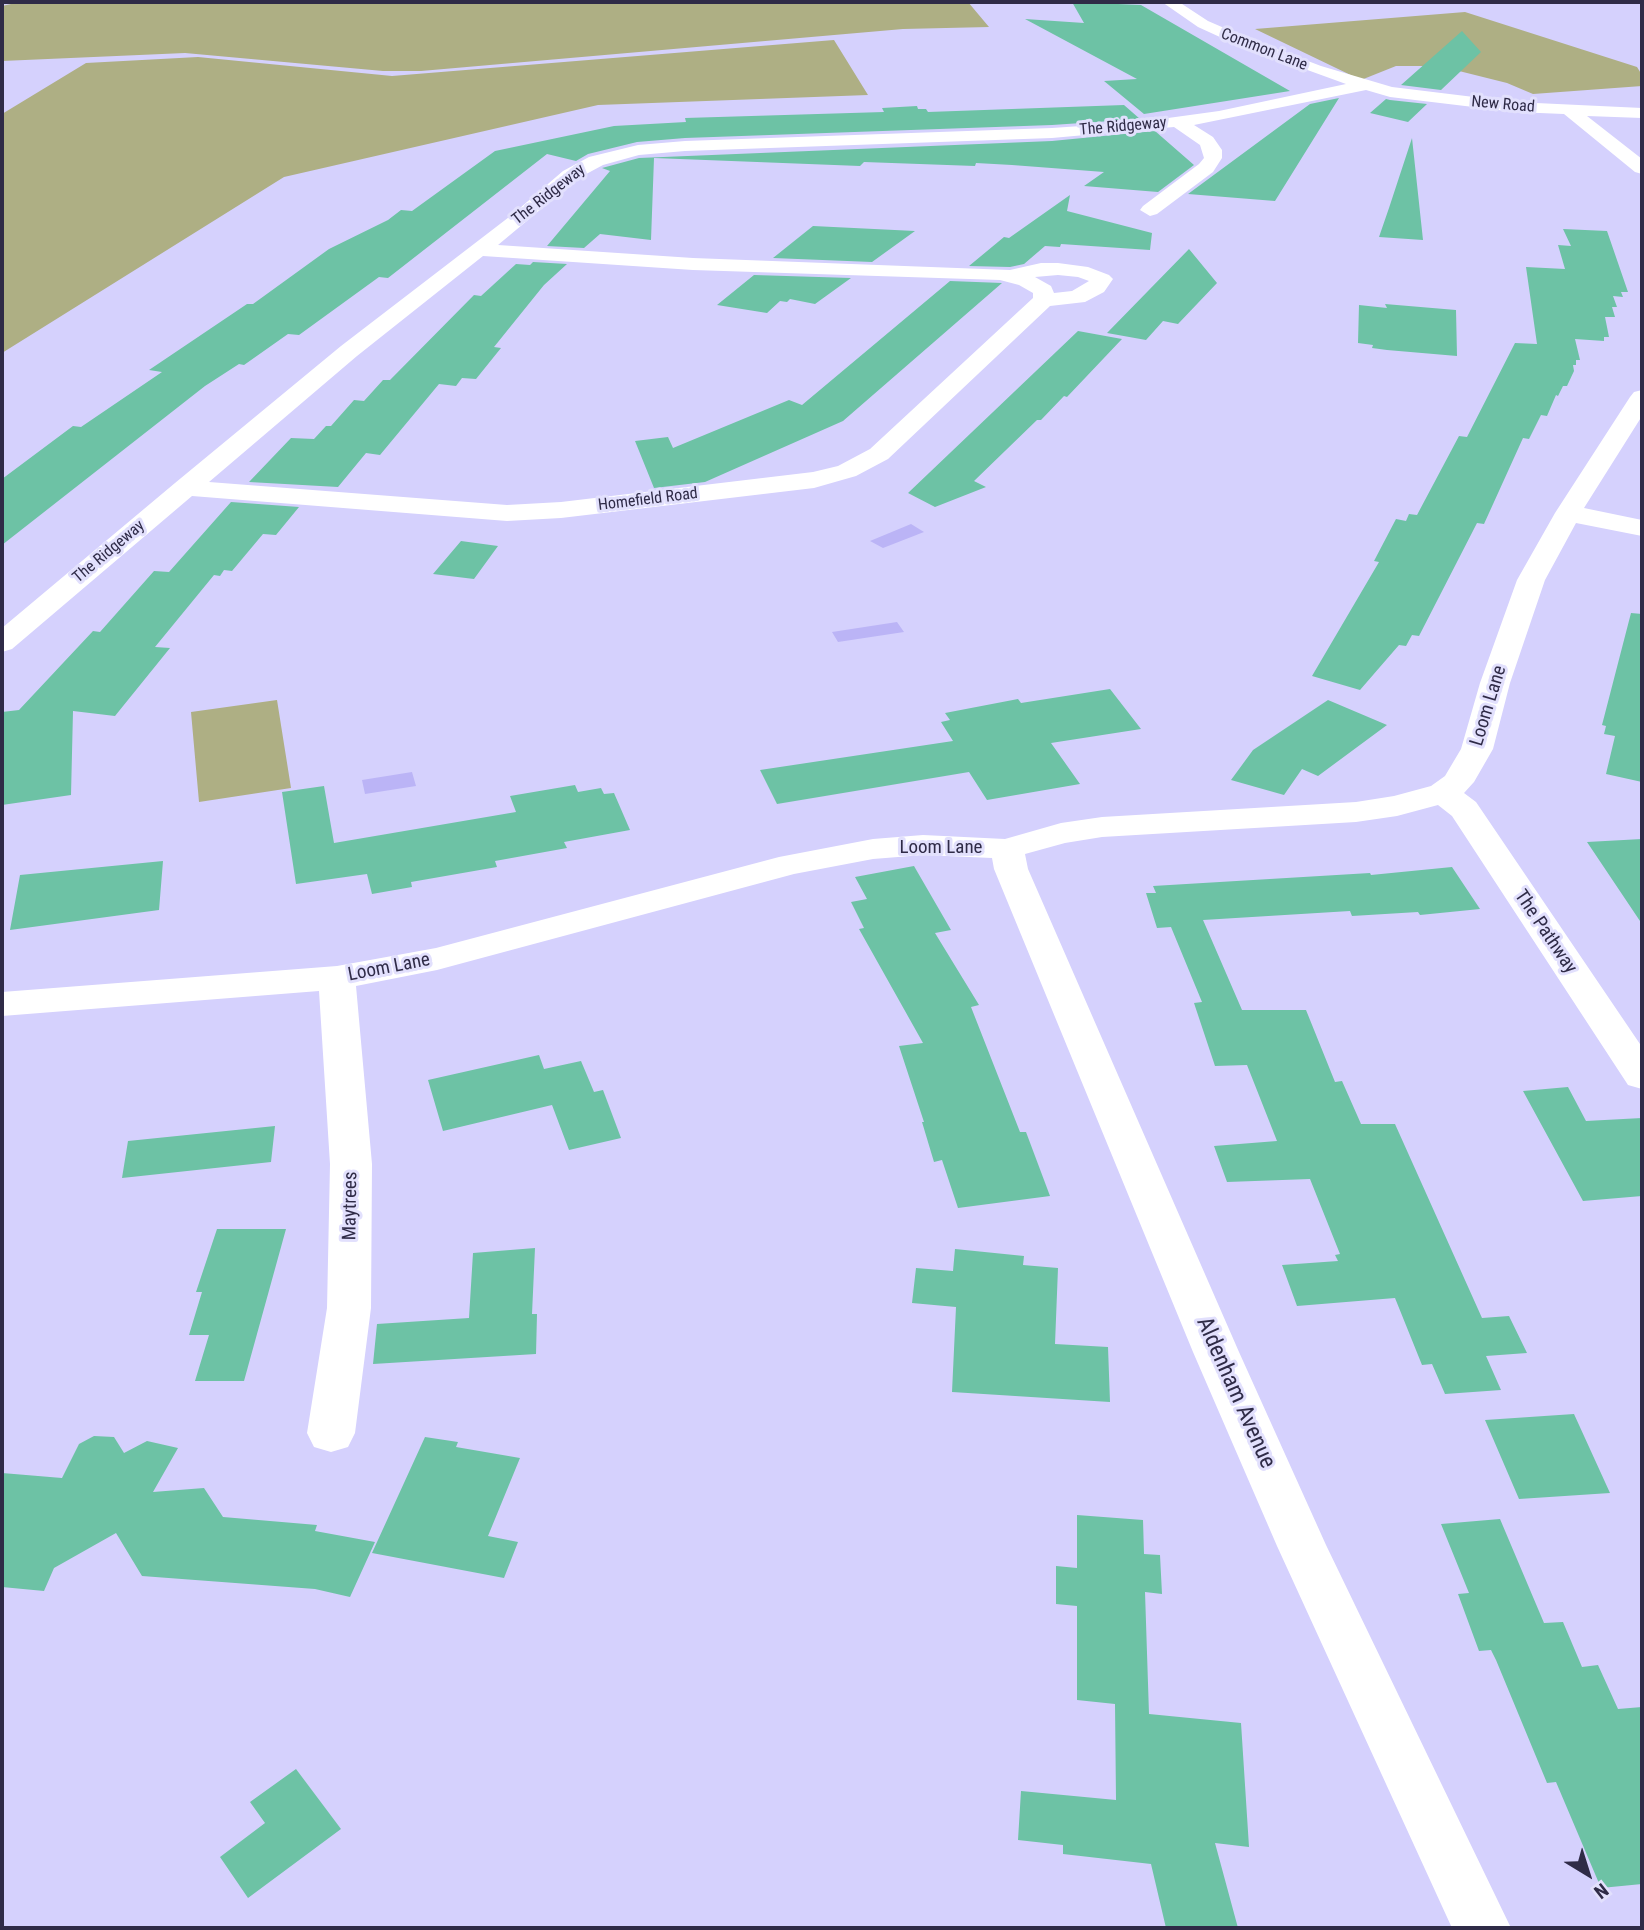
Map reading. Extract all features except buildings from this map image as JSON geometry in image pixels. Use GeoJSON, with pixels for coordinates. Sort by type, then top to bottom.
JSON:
{"type":"FeatureCollection","features":[{"type":"Feature","properties":{"kind":"street","name":"Common Lane"},"geometry":{"type":"LineString","coordinates":[[1169,2],[1212,29],[1300,65],[1365,85]]}},
{"type":"Feature","properties":{"kind":"street","name":"New Road"},"geometry":{"type":"LineString","coordinates":[[1365,85],[1426,98],[1570,111],[1642,113]]}},
{"type":"Feature","properties":{"kind":"street","name":"The Ridgeway"},"geometry":{"type":"LineString","coordinates":[[2,643],[349,351],[581,168],[596,160],[638,150],[698,145],[1063,132],[1178,122],[1365,85]]}},
{"type":"Feature","properties":{"kind":"street"},"geometry":{"type":"LineString","coordinates":[[1570,111],[1642,168]]}},
{"type":"Feature","properties":{"kind":"street"},"geometry":{"type":"LineString","coordinates":[[1150,210],[1206,168],[1213,158],[1213,150],[1207,141],[1178,122]]}},
{"type":"Feature","properties":{"kind":"street"},"geometry":{"type":"LineString","coordinates":[[479,250],[693,264],[1012,276],[1041,269],[1058,269],[1082,271],[1102,279],[1096,287],[1077,297],[1044,299],[1043,292],[1035,285],[1012,276]]}},
{"type":"Feature","properties":{"kind":"street","name":"Homefield Road"},"geometry":{"type":"LineString","coordinates":[[184,488],[507,513],[561,510],[814,480],[847,471],[879,454],[1039,307],[1044,299]]}},
{"type":"Feature","properties":{"kind":"street","name":"Loom Lane"},"geometry":{"type":"LineString","coordinates":[[2,1004],[337,978],[438,959],[805,862],[873,849],[923,845],[1007,849],[1061,833],[1102,827],[1356,812],[1398,806],[1443,793],[1458,782],[1477,749],[1495,683],[1531,580],[1568,513],[1642,397]]}},
{"type":"Feature","properties":{"kind":"street"},"geometry":{"type":"LineString","coordinates":[[1568,513],[1642,528]]}},
{"type":"Feature","properties":{"kind":"street","name":"The Pathway"},"geometry":{"type":"LineString","coordinates":[[1443,793],[1464,809],[1642,1076]]}},
{"type":"Feature","properties":{"kind":"street","name":"Aldenham Avenue"},"geometry":{"type":"LineString","coordinates":[[1007,849],[1011,869],[1216,1352],[1302,1546],[1482,1928]]}},
{"type":"Feature","properties":{"kind":"street","name":"Maytrees"},"geometry":{"type":"LineString","coordinates":[[331,1433],[349,1308],[351,1164],[337,978]]}},
{"type":"Feature","properties":{"kind":"green space"},"geometry":{"type":"Polygon","coordinates":[[[20,2],[968,2],[989,27],[903,29],[421,71],[383,71],[185,53],[2,61],[2,6],[20,2]]]}},
{"type":"Feature","properties":{"kind":"green space"},"geometry":{"type":"Polygon","coordinates":[[[1465,12],[1637,67],[1642,75],[1642,86],[1533,94],[1507,83],[1447,68],[1425,66],[1396,66],[1361,80],[1255,29],[1465,12]]]}},
{"type":"Feature","properties":{"kind":"green space"},"geometry":{"type":"Polygon","coordinates":[[[834,40],[868,95],[598,105],[284,177],[2,353],[2,114],[86,63],[198,57],[392,76],[834,40]]]}},
{"type":"Feature","properties":{"kind":"green space"},"geometry":{"type":"Polygon","coordinates":[[[277,700],[291,788],[199,802],[191,712],[277,700]]]}},
{"type":"Feature","properties":{"kind":"shaded area"},"geometry":{"type":"Polygon","coordinates":[[[911,524],[924,532],[883,548],[870,541],[911,524]]]}},
{"type":"Feature","properties":{"kind":"shaded area"},"geometry":{"type":"Polygon","coordinates":[[[897,622],[904,632],[838,642],[832,632],[897,622]]]}},
{"type":"Feature","properties":{"kind":"shaded area"},"geometry":{"type":"Polygon","coordinates":[[[412,772],[416,786],[365,794],[362,780],[412,772]]]}}]}
